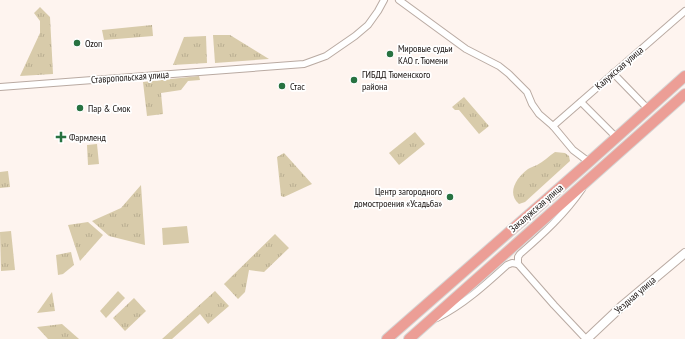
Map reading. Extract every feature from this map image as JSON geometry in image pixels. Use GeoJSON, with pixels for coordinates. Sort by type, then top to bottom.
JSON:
{"type":"FeatureCollection","features":[{"type":"Feature","properties":{"kind":"highway","name":"Закалужская улица"},"geometry":{"type":"LineString","coordinates":[[386,339],[685,76]]}},
{"type":"Feature","properties":{"kind":"highway"},"geometry":{"type":"LineString","coordinates":[[409,339],[685,94]]}},
{"type":"Feature","properties":{"kind":"street","name":"Ставропольская улица"},"geometry":{"type":"LineString","coordinates":[[0,87],[304,64],[326,56],[355,36],[368,25],[384,0]]}},
{"type":"Feature","properties":{"kind":"street"},"geometry":{"type":"LineString","coordinates":[[399,0],[466,49],[499,66],[509,74],[527,92],[532,104],[539,114],[553,126],[573,150],[589,162]]}},
{"type":"Feature","properties":{"kind":"street","name":"Калужская улица"},"geometry":{"type":"LineString","coordinates":[[553,126],[685,11]]}},
{"type":"Feature","properties":{"kind":"street"},"geometry":{"type":"LineString","coordinates":[[613,73],[648,109]]}},
{"type":"Feature","properties":{"kind":"street"},"geometry":{"type":"LineString","coordinates":[[581,102],[616,137]]}},
{"type":"Feature","properties":{"kind":"street"},"geometry":{"type":"LineString","coordinates":[[518,264],[518,257],[520,254],[554,224],[574,202],[591,177]]}},
{"type":"Feature","properties":{"kind":"street","name":"Уездная улица"},"geometry":{"type":"LineString","coordinates":[[586,339],[623,305],[685,253]]}},
{"type":"Feature","properties":{"kind":"street"},"geometry":{"type":"LineString","coordinates":[[427,323],[472,297],[507,265],[512,263],[518,264],[586,339]]}},
{"type":"Feature","properties":{"kind":"green space"},"geometry":{"type":"Polygon","coordinates":[[[40,7],[50,17],[53,74],[20,76],[40,33],[40,21],[34,13],[40,7]]]}},
{"type":"Feature","properties":{"kind":"green space"},"geometry":{"type":"Polygon","coordinates":[[[152,25],[153,36],[104,40],[102,30],[152,25]]]}},
{"type":"Feature","properties":{"kind":"green space"},"geometry":{"type":"Polygon","coordinates":[[[213,35],[230,35],[269,59],[215,63],[213,35]]]}},
{"type":"Feature","properties":{"kind":"green space"},"geometry":{"type":"Polygon","coordinates":[[[206,36],[207,63],[173,65],[184,37],[206,36]]]}},
{"type":"Feature","properties":{"kind":"green space"},"geometry":{"type":"Polygon","coordinates":[[[199,76],[200,80],[188,81],[181,90],[161,93],[163,114],[147,116],[143,82],[199,76]]]}},
{"type":"Feature","properties":{"kind":"green space"},"geometry":{"type":"Polygon","coordinates":[[[464,97],[489,126],[479,134],[459,110],[455,110],[452,107],[464,97]]]}},
{"type":"Feature","properties":{"kind":"green space"},"geometry":{"type":"Polygon","coordinates":[[[415,132],[425,144],[399,165],[389,153],[415,132]]]}},
{"type":"Feature","properties":{"kind":"green space"},"geometry":{"type":"Polygon","coordinates":[[[97,144],[99,164],[88,165],[87,145],[97,144]]]}},
{"type":"Feature","properties":{"kind":"green space"},"geometry":{"type":"Polygon","coordinates":[[[555,152],[565,153],[569,156],[570,161],[525,202],[519,204],[515,200],[513,190],[514,185],[520,176],[528,169],[539,164],[555,152]]]}},
{"type":"Feature","properties":{"kind":"green space"},"geometry":{"type":"Polygon","coordinates":[[[284,153],[312,184],[284,197],[281,196],[277,157],[284,153]]]}},
{"type":"Feature","properties":{"kind":"green space"},"geometry":{"type":"Polygon","coordinates":[[[8,171],[10,187],[0,188],[0,172],[8,171]]]}},
{"type":"Feature","properties":{"kind":"green space"},"geometry":{"type":"Polygon","coordinates":[[[141,185],[145,245],[109,236],[92,221],[121,208],[141,185]]]}},
{"type":"Feature","properties":{"kind":"green space"},"geometry":{"type":"Polygon","coordinates":[[[88,222],[103,235],[80,261],[68,225],[88,222]]]}},
{"type":"Feature","properties":{"kind":"green space"},"geometry":{"type":"Polygon","coordinates":[[[187,226],[189,243],[163,245],[162,228],[187,226]]]}},
{"type":"Feature","properties":{"kind":"green space"},"geometry":{"type":"Polygon","coordinates":[[[11,231],[15,270],[1,271],[0,232],[11,231]]]}},
{"type":"Feature","properties":{"kind":"green space"},"geometry":{"type":"Polygon","coordinates":[[[275,234],[289,248],[264,272],[249,270],[245,292],[238,299],[224,284],[275,234]]]}},
{"type":"Feature","properties":{"kind":"green space"},"geometry":{"type":"Polygon","coordinates":[[[71,252],[74,265],[63,274],[58,275],[56,255],[71,252]]]}},
{"type":"Feature","properties":{"kind":"green space"},"geometry":{"type":"Polygon","coordinates":[[[118,291],[125,298],[106,318],[100,311],[118,291]]]}},
{"type":"Feature","properties":{"kind":"green space"},"geometry":{"type":"Polygon","coordinates":[[[215,291],[229,306],[208,324],[200,314],[172,339],[162,339],[215,291]]]}},
{"type":"Feature","properties":{"kind":"green space"},"geometry":{"type":"Polygon","coordinates":[[[52,292],[55,311],[37,313],[52,292]]]}},
{"type":"Feature","properties":{"kind":"green space"},"geometry":{"type":"Polygon","coordinates":[[[134,298],[146,311],[125,331],[113,318],[134,298]]]}},
{"type":"Feature","properties":{"kind":"green space"},"geometry":{"type":"Polygon","coordinates":[[[62,324],[79,339],[48,339],[37,327],[62,324]]]}},
{"type":"Feature","properties":{"kind":"place","name":"Ozon"},"geometry":{"type":"Point","coordinates":[77,43]}},
{"type":"Feature","properties":{"kind":"place","name":"Мировые судьи КАО г. Тюмени"},"geometry":{"type":"Point","coordinates":[390,54]}},
{"type":"Feature","properties":{"kind":"place","name":"ГИБДД Тюменского района"},"geometry":{"type":"Point","coordinates":[354,80]}},
{"type":"Feature","properties":{"kind":"place","name":"Стас"},"geometry":{"type":"Point","coordinates":[282,86]}},
{"type":"Feature","properties":{"kind":"place","name":"Пар & Смок"},"geometry":{"type":"Point","coordinates":[80,108]}},
{"type":"Feature","properties":{"kind":"place","name":"Фармленд"},"geometry":{"type":"Point","coordinates":[61,137]}},
{"type":"Feature","properties":{"kind":"place","name":"Центр загородного домостроения «Усадьба»"},"geometry":{"type":"Point","coordinates":[450,197]}}]}
